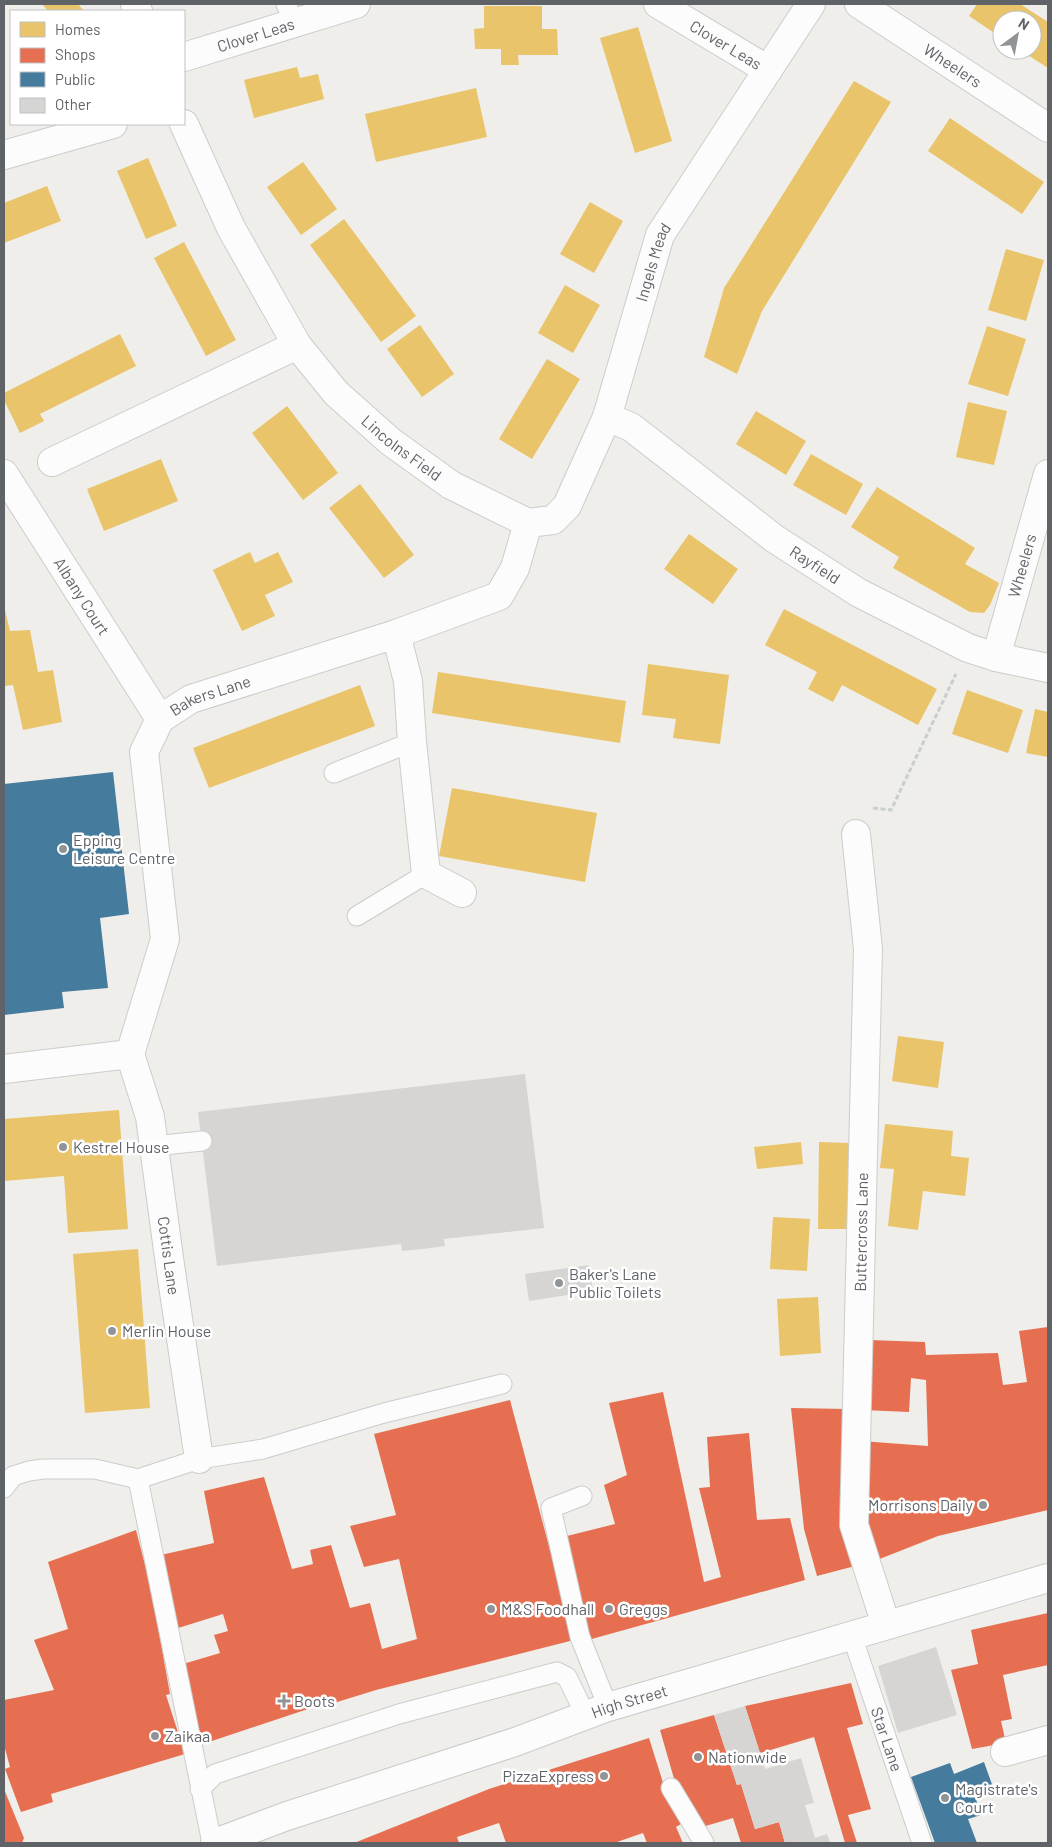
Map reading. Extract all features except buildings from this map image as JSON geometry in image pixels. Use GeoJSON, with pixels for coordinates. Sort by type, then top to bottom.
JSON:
{"type":"FeatureCollection","features":[{"type":"Feature","properties":{"kind":"street","name":"Clover Leas"},"geometry":{"type":"LineString","coordinates":[[185,57],[290,13],[356,4]]}},
{"type":"Feature","properties":{"kind":"street","name":"Clover Leas"},"geometry":{"type":"LineString","coordinates":[[658,4],[768,70]]}},
{"type":"Feature","properties":{"kind":"street","name":"Ingels Mead"},"geometry":{"type":"LineString","coordinates":[[528,523],[552,520],[567,506],[607,417],[660,235],[811,4]]}},
{"type":"Feature","properties":{"kind":"street","name":"Wheelers"},"geometry":{"type":"LineString","coordinates":[[859,4],[1048,128]]}},
{"type":"Feature","properties":{"kind":"street"},"geometry":{"type":"LineString","coordinates":[[4,155],[109,125]]}},
{"type":"Feature","properties":{"kind":"street","name":"Lincolns Field"},"geometry":{"type":"LineString","coordinates":[[184,125],[231,228],[297,345],[336,393],[391,442],[451,485],[528,523]]}},
{"type":"Feature","properties":{"kind":"street"},"geometry":{"type":"LineString","coordinates":[[52,462],[297,345]]}},
{"type":"Feature","properties":{"kind":"street","name":"Rayfield"},"geometry":{"type":"LineString","coordinates":[[607,417],[631,427],[775,539],[859,593],[968,648],[996,657],[1048,668]]}},
{"type":"Feature","properties":{"kind":"street","name":"Albany Court"},"geometry":{"type":"LineString","coordinates":[[4,474],[160,719]]}},
{"type":"Feature","properties":{"kind":"street","name":"Wheelers"},"geometry":{"type":"LineString","coordinates":[[996,657],[1048,474]]}},
{"type":"Feature","properties":{"kind":"street","name":"Bakers Lane"},"geometry":{"type":"LineString","coordinates":[[130,1054],[165,939],[144,752],[160,719],[190,698],[396,634],[499,596],[515,568],[528,523]]}},
{"type":"Feature","properties":{"kind":"street"},"geometry":{"type":"LineString","coordinates":[[396,634],[408,681],[412,742],[426,874],[462,893]]}},
{"type":"Feature","properties":{"kind":"street","name":"Buttercross Lane"},"geometry":{"type":"LineString","coordinates":[[856,834],[868,949],[854,1526],[886,1624]]}},
{"type":"Feature","properties":{"kind":"street"},"geometry":{"type":"LineString","coordinates":[[4,1070],[130,1054]]}},
{"type":"Feature","properties":{"kind":"street","name":"Cottis Lane"},"geometry":{"type":"LineString","coordinates":[[130,1054],[150,1117],[199,1459]]}},
{"type":"Feature","properties":{"kind":"street","name":"High Street"},"geometry":{"type":"LineString","coordinates":[[214,1843],[288,1816],[516,1742],[597,1712],[852,1636],[886,1624],[1048,1578]]}},
{"type":"Feature","properties":{"kind":"street"},"geometry":{"type":"LineString","coordinates":[[1005,1752],[1048,1740]]}},
{"type":"Feature","properties":{"kind":"lane"},"geometry":{"type":"LineString","coordinates":[[334,774],[412,742]]}},
{"type":"Feature","properties":{"kind":"lane"},"geometry":{"type":"LineString","coordinates":[[356,916],[426,874]]}},
{"type":"Feature","properties":{"kind":"lane"},"geometry":{"type":"LineString","coordinates":[[154,1146],[202,1141]]}},
{"type":"Feature","properties":{"kind":"lane"},"geometry":{"type":"LineString","coordinates":[[4,1488],[13,1476],[29,1470],[43,1469],[95,1469],[138,1479],[199,1459],[263,1449],[384,1413],[502,1384]]}},
{"type":"Feature","properties":{"kind":"lane"},"geometry":{"type":"LineString","coordinates":[[138,1479],[198,1769],[200,1788],[214,1843]]}},
{"type":"Feature","properties":{"kind":"lane"},"geometry":{"type":"LineString","coordinates":[[582,1496],[551,1508],[597,1712]]}},
{"type":"Feature","properties":{"kind":"lane","name":"Star Lane"},"geometry":{"type":"LineString","coordinates":[[852,1636],[922,1843]]}},
{"type":"Feature","properties":{"kind":"lane"},"geometry":{"type":"LineString","coordinates":[[200,1788],[215,1774],[390,1717],[557,1672],[567,1677],[597,1712]]}},
{"type":"Feature","properties":{"kind":"lane"},"geometry":{"type":"LineString","coordinates":[[671,1788],[704,1843]]}},
{"type":"Feature","properties":{"kind":"path"},"geometry":{"type":"LineString","coordinates":[[856,834],[857,806],[890,810],[968,648]]}},
{"type":"Feature","properties":{"kind":"place","name":"Epping Leisure Centre"},"geometry":{"type":"Point","coordinates":[63,849]}},
{"type":"Feature","properties":{"kind":"place","name":"Kestrel House"},"geometry":{"type":"Point","coordinates":[63,1147]}},
{"type":"Feature","properties":{"kind":"place","name":"Baker's Lane Public Toilets"},"geometry":{"type":"Point","coordinates":[559,1283]}},
{"type":"Feature","properties":{"kind":"place","name":"Merlin House"},"geometry":{"type":"Point","coordinates":[112,1331]}},
{"type":"Feature","properties":{"kind":"place","name":"Morrisons Daily"},"geometry":{"type":"Point","coordinates":[983,1505]}},
{"type":"Feature","properties":{"kind":"place","name":"M&S Foodhall"},"geometry":{"type":"Point","coordinates":[491,1609]}},
{"type":"Feature","properties":{"kind":"place","name":"Greggs"},"geometry":{"type":"Point","coordinates":[609,1609]}},
{"type":"Feature","properties":{"kind":"place","name":"Boots"},"geometry":{"type":"Point","coordinates":[284,1701]}},
{"type":"Feature","properties":{"kind":"place","name":"Zaikaa"},"geometry":{"type":"Point","coordinates":[155,1736]}},
{"type":"Feature","properties":{"kind":"place","name":"Nationwide"},"geometry":{"type":"Point","coordinates":[698,1757]}},
{"type":"Feature","properties":{"kind":"place","name":"PizzaExpress"},"geometry":{"type":"Point","coordinates":[604,1776]}},
{"type":"Feature","properties":{"kind":"place","name":"Magistrate's Court"},"geometry":{"type":"Point","coordinates":[945,1798]}}]}
